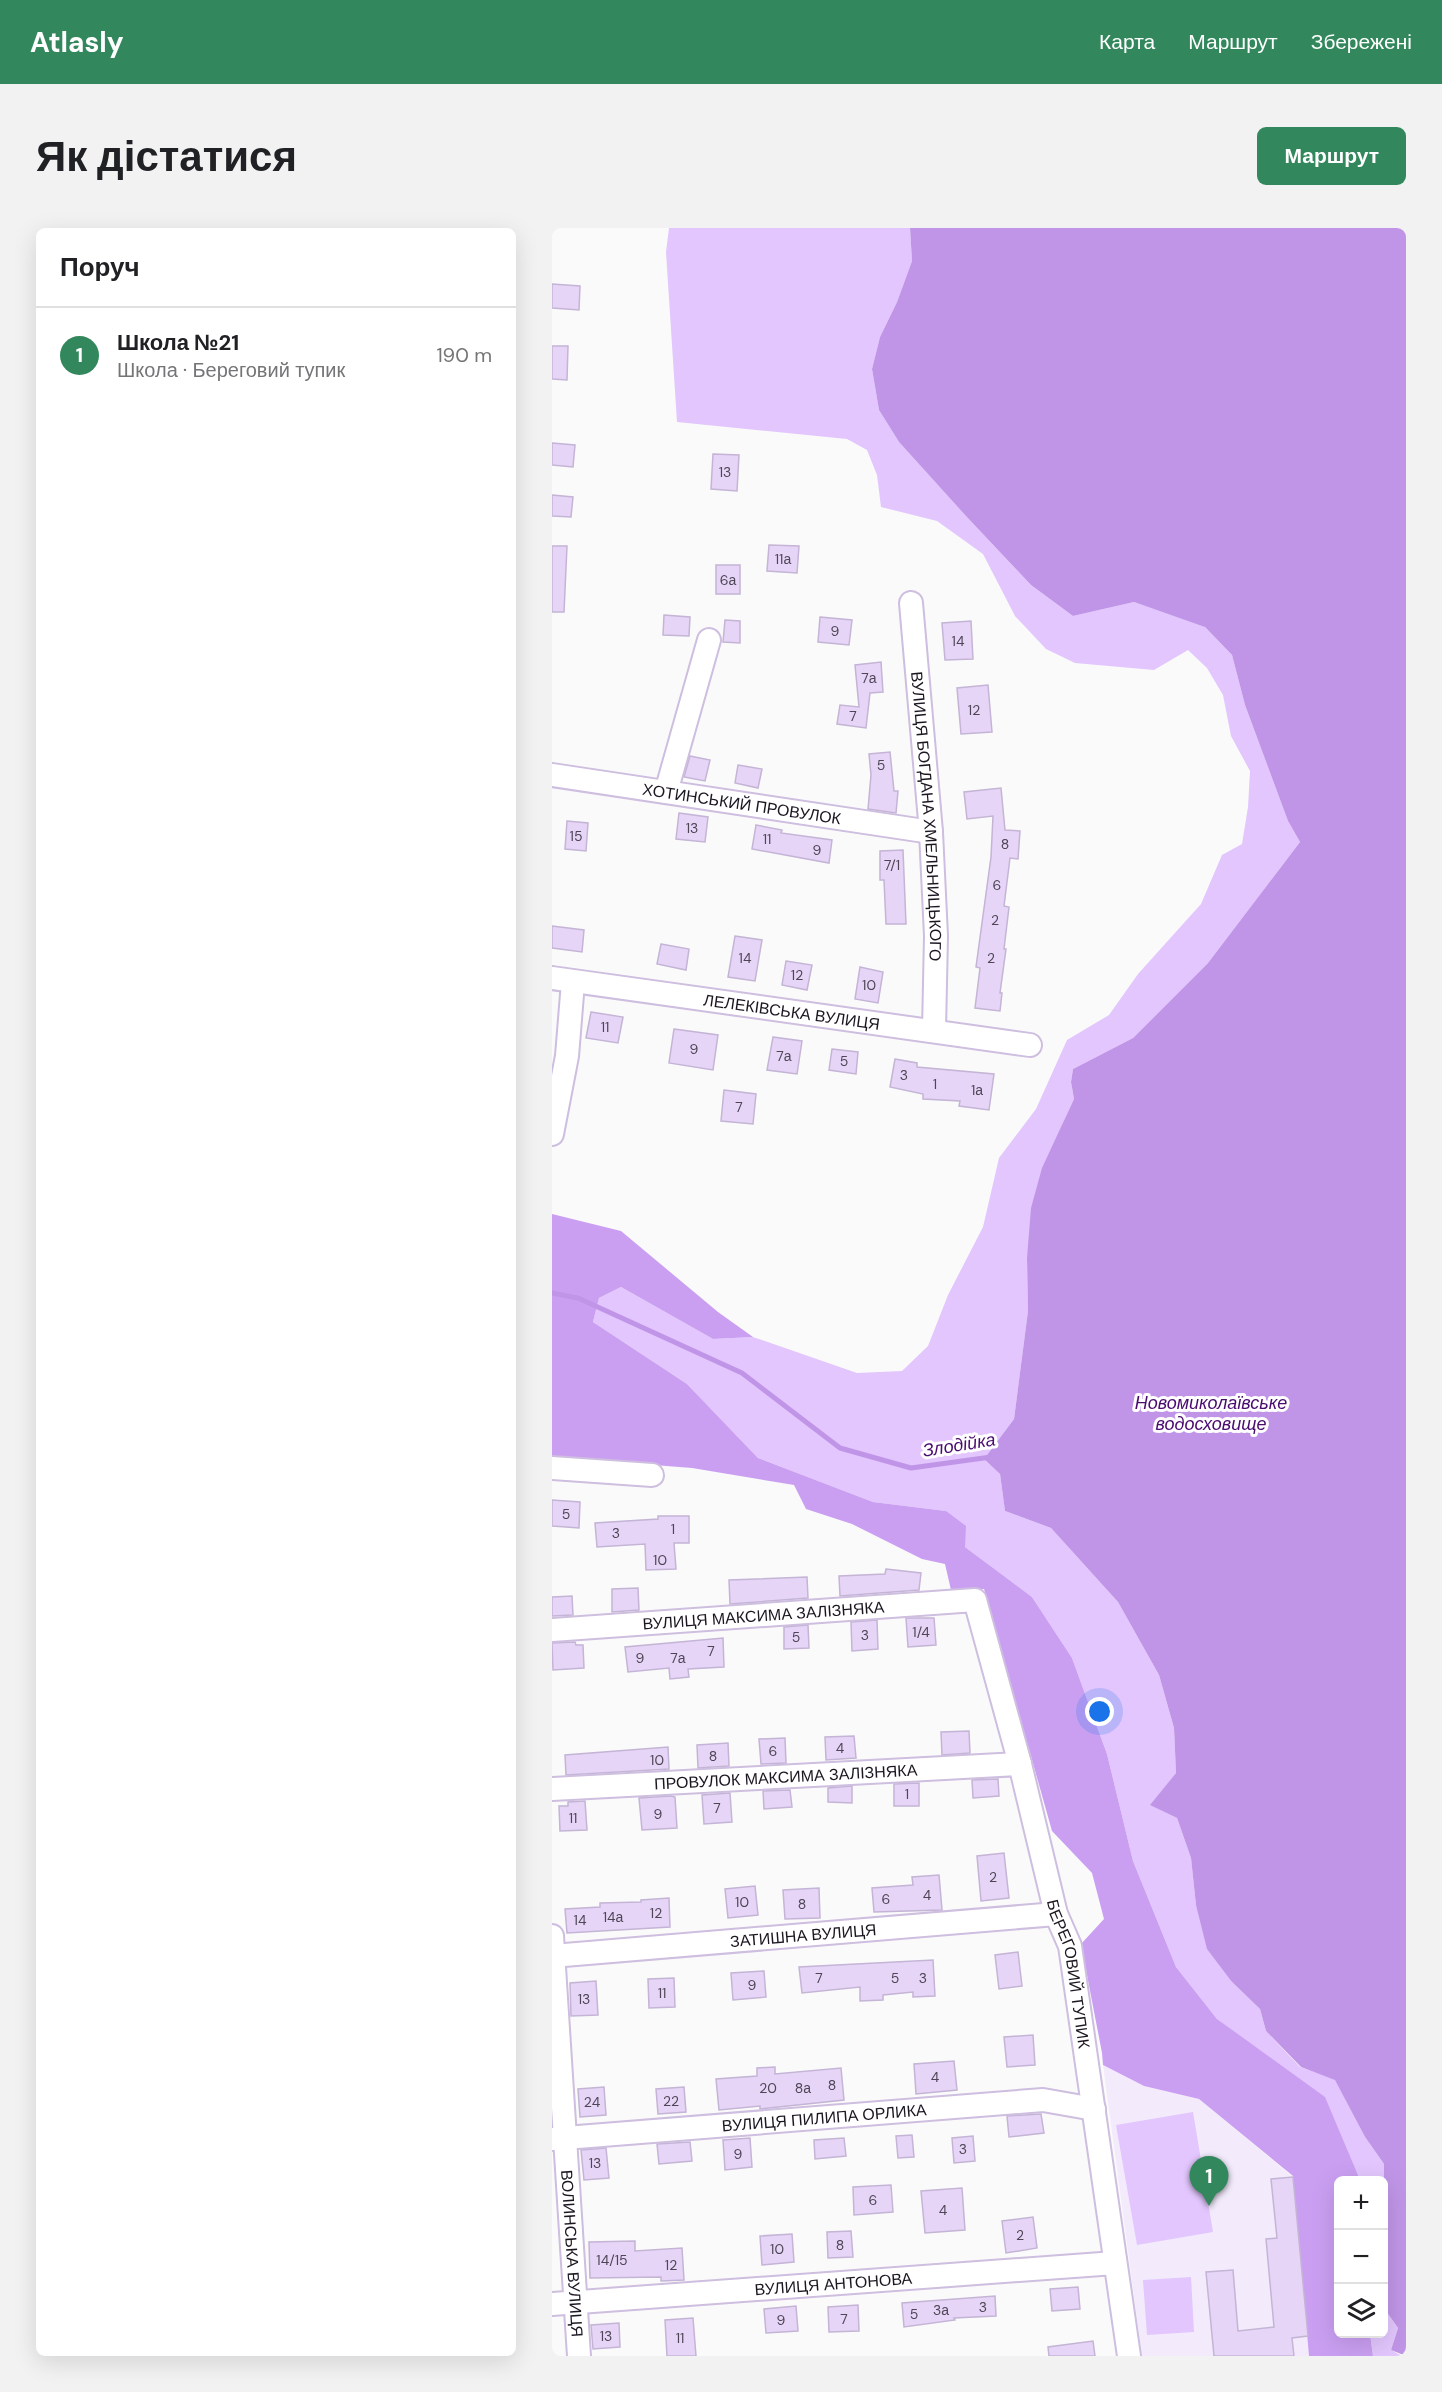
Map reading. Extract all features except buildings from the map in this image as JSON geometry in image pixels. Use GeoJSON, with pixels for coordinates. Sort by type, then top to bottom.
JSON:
{"type":"FeatureCollection","features":[{"type":"Feature","properties":{"kind":"street","name":"ВУЛИЦЯ БОГДАНА ХМЕЛЬНИЦЬКОГО"},"geometry":{"type":"LineString","coordinates":[[911,603],[931,831],[936,936],[934,1030]]}},
{"type":"Feature","properties":{"kind":"street"},"geometry":{"type":"LineString","coordinates":[[666,792],[709,640]]}},
{"type":"Feature","properties":{"kind":"street","name":"ХОТИНСЬКИЙ ПРОВУЛОК"},"geometry":{"type":"LineString","coordinates":[[552,775],[931,831]]}},
{"type":"Feature","properties":{"kind":"street"},"geometry":{"type":"LineString","coordinates":[[552,1134],[567,1056],[562,980]]}},
{"type":"Feature","properties":{"kind":"street","name":"ЛЕЛЕКІВСЬКА ВУЛИЦЯ"},"geometry":{"type":"LineString","coordinates":[[562,980],[1030,1045]]}},
{"type":"Feature","properties":{"kind":"street"},"geometry":{"type":"LineString","coordinates":[[552,1468],[652,1475]]}},
{"type":"Feature","properties":{"kind":"street","name":"ВУЛИЦЯ МАКСИМА ЗАЛІЗНЯКА"},"geometry":{"type":"LineString","coordinates":[[552,1630],[975,1600]]}},
{"type":"Feature","properties":{"kind":"street","name":"БЕРЕГОВИЙ ТУПИК"},"geometry":{"type":"LineString","coordinates":[[975,1600],[1020,1764],[1056,1914],[1070,1946],[1129,2356]]}},
{"type":"Feature","properties":{"kind":"street","name":"ПРОВУЛОК МАКСИМА ЗАЛІЗНЯКА"},"geometry":{"type":"LineString","coordinates":[[552,1789],[1020,1764]]}},
{"type":"Feature","properties":{"kind":"street","name":"ЗАТИШНА ВУЛИЦЯ"},"geometry":{"type":"LineString","coordinates":[[552,1949],[1056,1914]]}},
{"type":"Feature","properties":{"kind":"street","name":"ВОЛИНСЬКА ВУЛИЦЯ"},"geometry":{"type":"LineString","coordinates":[[552,1949],[563,2303],[579,2356]]}},
{"type":"Feature","properties":{"kind":"street","name":"ВУЛИЦЯ ПИЛИПА ОРЛИКА"},"geometry":{"type":"LineString","coordinates":[[559,2139],[1043,2100],[1094,2109]]}},
{"type":"Feature","properties":{"kind":"street","name":"ВУЛИЦЯ АНТОНОВА"},"geometry":{"type":"LineString","coordinates":[[563,2303],[1115,2262]]}},
{"type":"Feature","properties":{"kind":"shaded area"},"geometry":{"type":"Polygon","coordinates":[[[669,228],[910,228],[912,261],[897,302],[880,337],[872,369],[879,410],[899,442],[1031,585],[1073,616],[1134,602],[1204,626],[1232,655],[1245,705],[1288,821],[1300,842],[1208,963],[1133,1038],[1073,1069],[1071,1082],[1074,1099],[1063,1123],[1027,1258],[1028,1311],[1014,1419],[984,1459],[1000,1474],[1005,1511],[1051,1528],[1118,1602],[1159,1675],[1174,1728],[1176,1773],[1151,1805],[1177,1818],[1191,1858],[1196,1905],[1232,1982],[1260,2009],[1266,2031],[1300,2067],[1335,2079],[1365,2137],[1384,2164],[1384,2176],[1358,2176],[1255,2049],[1217,2019],[1176,1967],[1133,1861],[1107,1754],[1072,1658],[1032,1597],[965,1547],[946,1511],[873,1502],[758,1458],[687,1384],[593,1322],[599,1298],[621,1287],[713,1339],[753,1337],[857,1373],[902,1371],[928,1346],[948,1295],[983,1227],[999,1158],[1036,1109],[1067,1040],[1109,1015],[1138,974],[1201,904],[1222,855],[1242,844],[1248,807],[1250,771],[1231,736],[1223,695],[1207,668],[1188,650],[1154,670],[1075,663],[1046,649],[1015,616],[983,554],[937,521],[881,507],[877,475],[867,450],[847,439],[677,422],[666,252],[669,228]]]}},
{"type":"Feature","properties":{"kind":"shaded area"},"geometry":{"type":"Polygon","coordinates":[[[552,1214],[621,1231],[718,1312],[753,1337],[713,1339],[621,1287],[599,1298],[593,1322],[687,1384],[758,1458],[873,1502],[946,1511],[966,1526],[965,1547],[1032,1597],[1072,1658],[1107,1754],[1133,1861],[1176,1967],[1217,2019],[1325,2097],[1358,2176],[1334,2176],[1334,2338],[1371,2338],[1373,2356],[1309,2356],[1293,2176],[1199,2099],[1144,2086],[1103,2065],[1081,1944],[1104,1919],[1092,1873],[1052,1831],[984,1589],[951,1590],[945,1564],[922,1559],[852,1524],[806,1509],[794,1485],[692,1468],[552,1457],[552,1214]]]}},
{"type":"Feature","properties":{"kind":"shaded area"},"geometry":{"type":"Polygon","coordinates":[[[1103,2065],[1144,2086],[1199,2099],[1293,2177],[1309,2356],[1142,2356],[1103,2065]]]}},
{"type":"Feature","properties":{"kind":"shaded area"},"geometry":{"type":"Polygon","coordinates":[[[1193,2112],[1213,2232],[1137,2245],[1116,2125],[1193,2112]]]}},
{"type":"Feature","properties":{"kind":"shaded area"},"geometry":{"type":"Polygon","coordinates":[[[1191,2277],[1194,2332],[1147,2335],[1143,2280],[1191,2277]]]}},
{"type":"Feature","properties":{"kind":"shaded area"},"geometry":{"type":"Polygon","coordinates":[[[1388,2314],[1398,2328],[1391,2350],[1402,2356],[1373,2356],[1371,2338],[1388,2338],[1388,2314]]]}},
{"type":"Feature","properties":{"kind":"water","name":"Новомиколаївське водосховище"},"geometry":{"type":"Polygon","coordinates":[[[910,228],[1406,228],[1406,2356],[1391,2350],[1398,2328],[1388,2314],[1388,2176],[1384,2176],[1384,2164],[1365,2137],[1335,2080],[1301,2067],[1266,2031],[1260,2009],[1232,1982],[1207,1949],[1196,1905],[1191,1858],[1177,1818],[1150,1805],[1176,1773],[1174,1728],[1159,1675],[1118,1602],[1051,1528],[1005,1511],[1000,1474],[984,1459],[1014,1419],[1028,1311],[1027,1258],[1031,1208],[1042,1168],[1074,1099],[1071,1082],[1073,1069],[1133,1038],[1208,963],[1300,842],[1288,821],[1245,705],[1232,655],[1205,627],[1134,602],[1073,616],[1031,585],[899,442],[879,410],[872,369],[880,337],[897,302],[912,261],[910,228]]]}},
{"type":"Feature","properties":{"kind":"waterway","name":"Злодійка"},"geometry":{"type":"LineString","coordinates":[[552,1293],[578,1298],[742,1373],[840,1448],[911,1468],[991,1457]]}},
{"type":"Feature","properties":{"kind":"place","name":"Школа №21"},"geometry":{"type":"Point","coordinates":[1209,2206]}}]}
